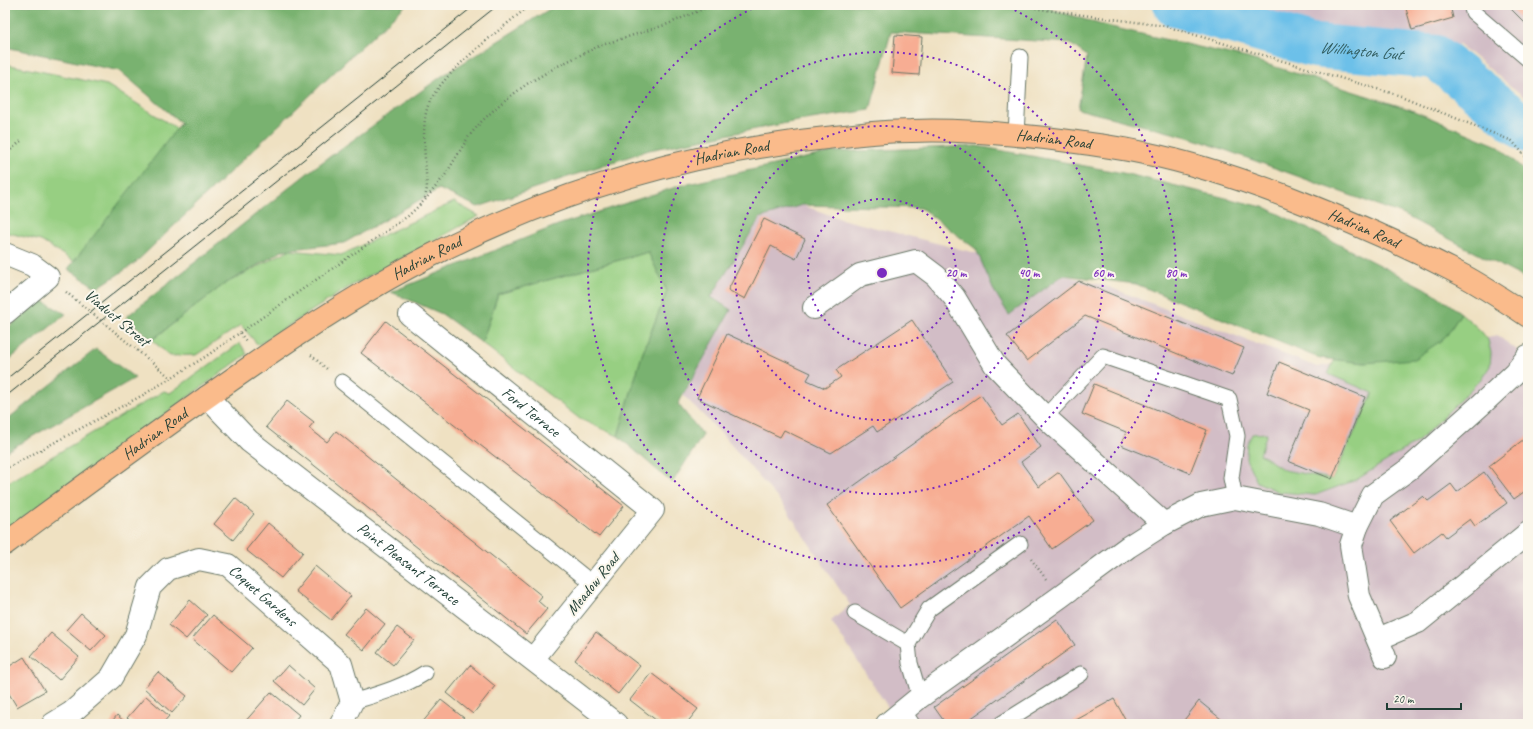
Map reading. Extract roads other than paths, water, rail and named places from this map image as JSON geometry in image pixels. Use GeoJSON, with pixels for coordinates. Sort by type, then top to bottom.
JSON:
{"type":"FeatureCollection","features":[{"type":"Feature","properties":{"kind":"main road","name":"Hadrian Road"},"geometry":{"type":"LineString","coordinates":[[5,544],[206,397],[292,338],[365,292],[426,258],[474,234],[553,201],[598,185],[654,168],[710,156],[800,140],[910,131],[967,131],[1096,144],[1146,153],[1203,168],[1253,184],[1357,224],[1416,251],[1468,278],[1528,316]]}},
{"type":"Feature","properties":{"kind":"street"},"geometry":{"type":"LineString","coordinates":[[5,254],[32,264],[48,277],[5,313]]}},
{"type":"Feature","properties":{"kind":"street"},"geometry":{"type":"LineString","coordinates":[[814,308],[860,275],[916,261],[936,276],[954,297],[995,364],[1045,417],[1164,524]]}},
{"type":"Feature","properties":{"kind":"street","name":"Ford Terrace"},"geometry":{"type":"LineString","coordinates":[[410,315],[653,510]]}},
{"type":"Feature","properties":{"kind":"street"},"geometry":{"type":"LineString","coordinates":[[1528,356],[1515,373],[1480,406],[1409,469],[1374,496],[1357,527],[1351,545],[1359,596],[1381,648],[1418,622],[1528,533]]}},
{"type":"Feature","properties":{"kind":"street","name":"Point Pleasant Terrace"},"geometry":{"type":"LineString","coordinates":[[206,397],[249,441],[616,724]]}},
{"type":"Feature","properties":{"kind":"street"},"geometry":{"type":"LineString","coordinates":[[901,719],[920,697],[1128,547],[1164,524],[1201,505],[1235,498],[1319,514],[1357,527]]}},
{"type":"Feature","properties":{"kind":"street","name":"Meadow Road"},"geometry":{"type":"LineString","coordinates":[[533,659],[653,510]]}},
{"type":"Feature","properties":{"kind":"street","name":"Coquet Gardens"},"geometry":{"type":"LineString","coordinates":[[53,724],[75,719],[111,678],[136,635],[150,587],[168,569],[199,559],[228,565],[341,664],[352,702]]}},
{"type":"Feature","properties":{"kind":"street"},"geometry":{"type":"LineString","coordinates":[[341,724],[352,702]]}},
{"type":"Feature","properties":{"kind":"lane"},"geometry":{"type":"LineString","coordinates":[[1471,5],[1473,12],[1528,59]]}},
{"type":"Feature","properties":{"kind":"lane"},"geometry":{"type":"LineString","coordinates":[[1016,135],[1020,58]]}},
{"type":"Feature","properties":{"kind":"lane"},"geometry":{"type":"LineString","coordinates":[[1045,417],[1103,356],[1229,399],[1237,436],[1231,478],[1235,498]]}},
{"type":"Feature","properties":{"kind":"lane"},"geometry":{"type":"LineString","coordinates":[[342,382],[593,584]]}},
{"type":"Feature","properties":{"kind":"lane"},"geometry":{"type":"LineString","coordinates":[[920,697],[910,664],[908,644],[929,609],[1020,544]]}},
{"type":"Feature","properties":{"kind":"lane"},"geometry":{"type":"LineString","coordinates":[[854,613],[908,644]]}},
{"type":"Feature","properties":{"kind":"lane"},"geometry":{"type":"LineString","coordinates":[[352,702],[391,691],[408,684],[425,673]]}},
{"type":"Feature","properties":{"kind":"lane"},"geometry":{"type":"LineString","coordinates":[[1001,724],[1081,674]]}},
{"type":"Feature","properties":{"kind":"waterway","name":"Willington Gut"},"geometry":{"type":"LineString","coordinates":[[1175,5],[1315,46],[1436,57],[1528,131]]}},
{"type":"Feature","properties":{"kind":"tram line"},"geometry":{"type":"LineString","coordinates":[[5,380],[475,5]]}},
{"type":"Feature","properties":{"kind":"tram line"},"geometry":{"type":"LineString","coordinates":[[5,397],[498,5]]}}]}
